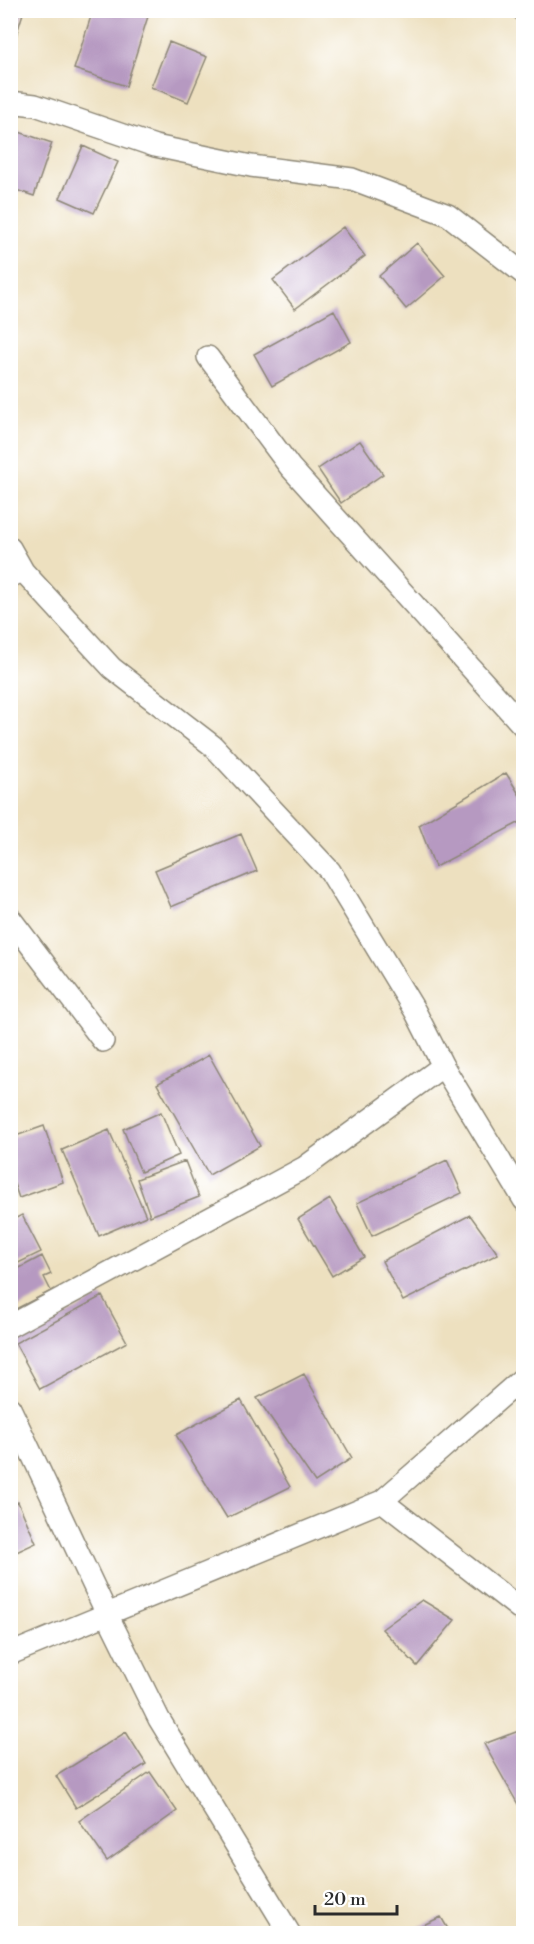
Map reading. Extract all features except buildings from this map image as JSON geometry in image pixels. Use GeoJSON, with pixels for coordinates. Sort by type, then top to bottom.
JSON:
{"type":"FeatureCollection","features":[{"type":"Feature","properties":{"kind":"street"},"geometry":{"type":"LineString","coordinates":[[10,102],[35,105],[155,146],[251,165],[352,179],[448,215],[524,274]]}},
{"type":"Feature","properties":{"kind":"street"},"geometry":{"type":"LineString","coordinates":[[208,357],[290,467],[524,727]]}},
{"type":"Feature","properties":{"kind":"street"},"geometry":{"type":"LineString","coordinates":[[10,548],[17,574],[112,668],[213,746],[330,871],[415,1011],[443,1066],[524,1200]]}},
{"type":"Feature","properties":{"kind":"street"},"geometry":{"type":"LineString","coordinates":[[10,918],[103,1041]]}},
{"type":"Feature","properties":{"kind":"street"},"geometry":{"type":"LineString","coordinates":[[10,1326],[305,1167],[443,1066]]}},
{"type":"Feature","properties":{"kind":"street"},"geometry":{"type":"LineString","coordinates":[[10,1654],[382,1501],[524,1377]]}},
{"type":"Feature","properties":{"kind":"street"},"geometry":{"type":"LineString","coordinates":[[10,1408],[159,1719],[290,1934]]}},
{"type":"Feature","properties":{"kind":"street"},"geometry":{"type":"LineString","coordinates":[[382,1501],[524,1612]]}}]}
